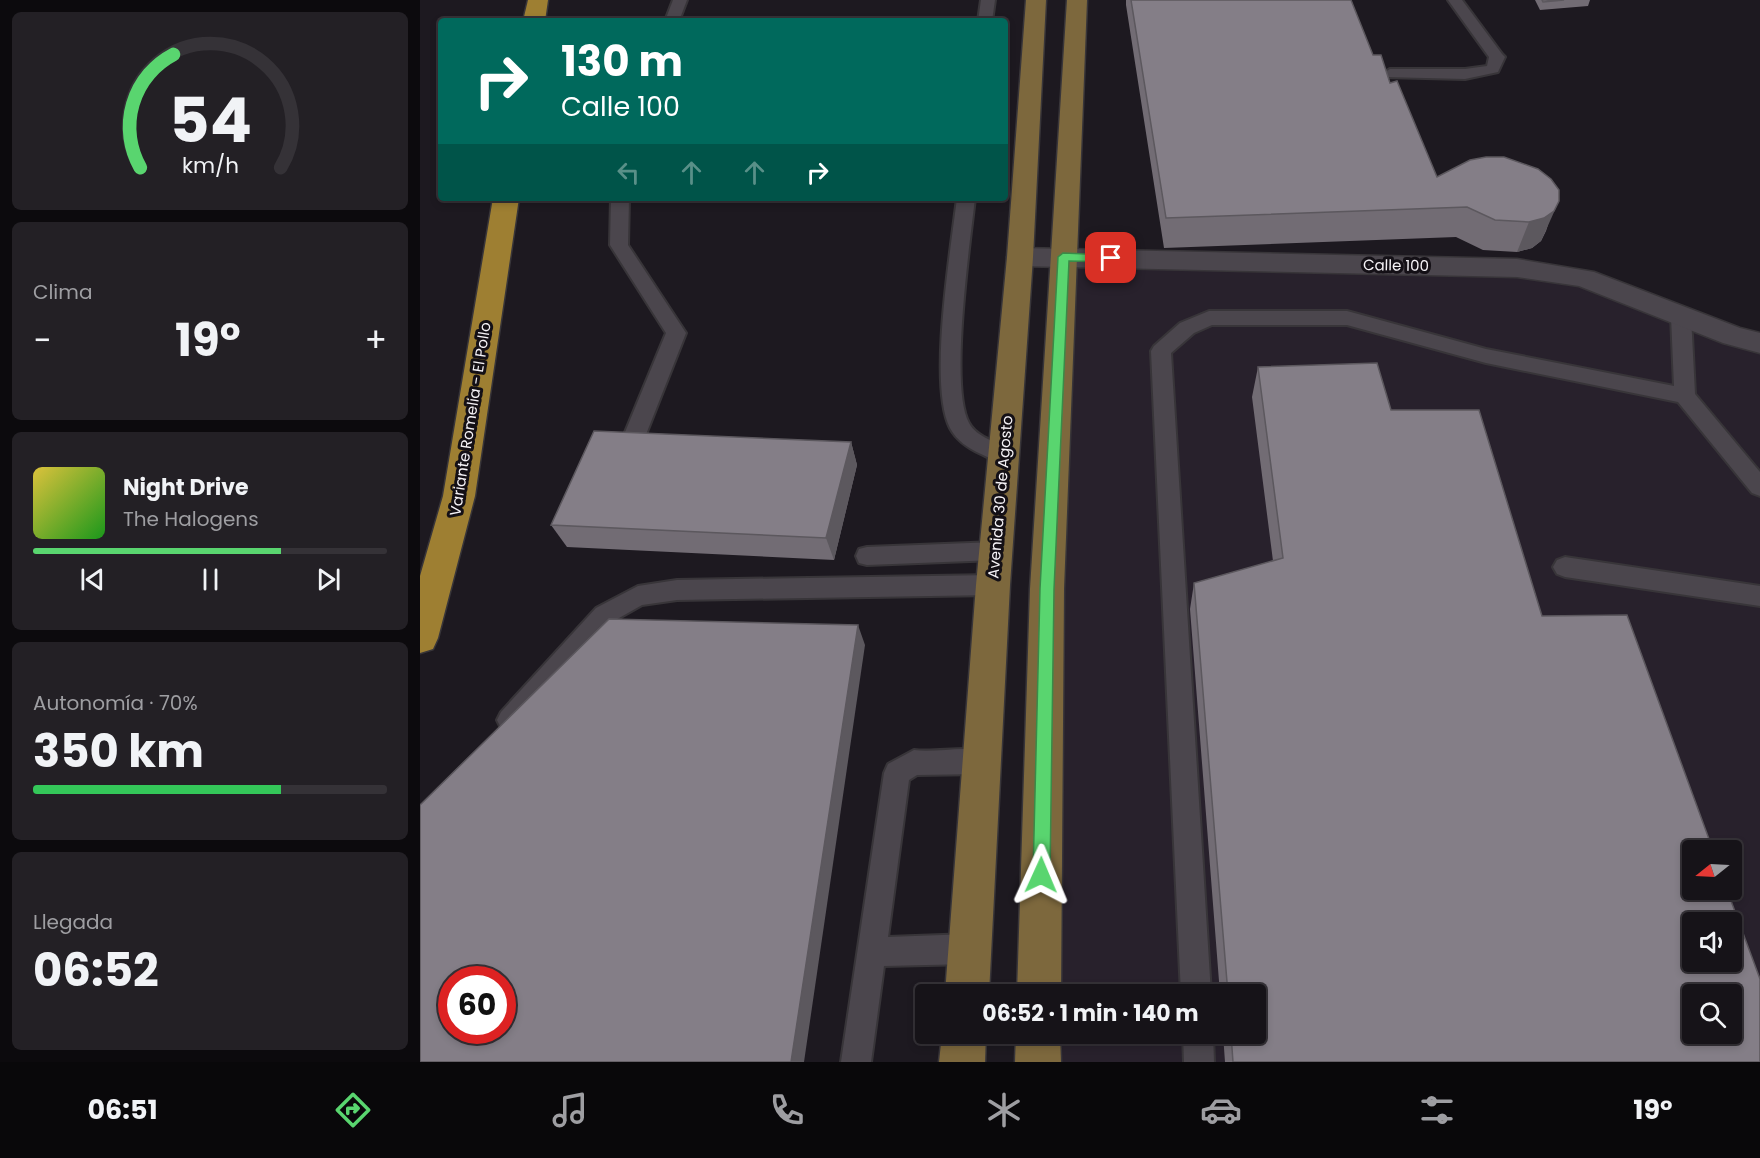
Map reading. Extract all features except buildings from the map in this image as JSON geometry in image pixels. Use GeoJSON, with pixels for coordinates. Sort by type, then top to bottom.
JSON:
{"type":"FeatureCollection","features":[{"type":"Feature","properties":{"kind":"highway"},"geometry":{"type":"LineString","coordinates":[[535,18],[538,0]]}},
{"type":"Feature","properties":{"kind":"highway","name":"Variante Romelia - El Pollo"},"geometry":{"type":"LineString","coordinates":[[420,638],[459,496],[506,201]]}},
{"type":"Feature","properties":{"kind":"main road","name":"Avenida 30 de Agosto"},"geometry":{"type":"LineString","coordinates":[[967,984],[993,585],[1020,257],[1036,0]]}},
{"type":"Feature","properties":{"kind":"main road"},"geometry":{"type":"LineString","coordinates":[[1039,984],[1047,589],[1077,0]]}},
{"type":"Feature","properties":{"kind":"main road"},"geometry":{"type":"LineString","coordinates":[[962,1062],[963,1044]]}},
{"type":"Feature","properties":{"kind":"main road"},"geometry":{"type":"LineString","coordinates":[[1038,1044],[1038,1062]]}},
{"type":"Feature","properties":{"kind":"street","name":"Calle 100"},"geometry":{"type":"LineString","coordinates":[[1020,257],[1517,268],[1584,278],[1760,344]]}},
{"type":"Feature","properties":{"kind":"lane"},"geometry":{"type":"LineString","coordinates":[[673,18],[680,0]]}},
{"type":"Feature","properties":{"kind":"lane"},"geometry":{"type":"LineString","coordinates":[[986,18],[988,0]]}},
{"type":"Feature","properties":{"kind":"lane"},"geometry":{"type":"LineString","coordinates":[[1390,74],[1465,74],[1493,69],[1497,57],[1455,0]]}},
{"type":"Feature","properties":{"kind":"lane"},"geometry":{"type":"LineString","coordinates":[[620,201],[619,245],[676,333],[632,442]]}},
{"type":"Feature","properties":{"kind":"lane"},"geometry":{"type":"LineString","coordinates":[[966,201],[954,307],[952,399],[959,425],[977,444],[1004,455]]}},
{"type":"Feature","properties":{"kind":"lane"},"geometry":{"type":"LineString","coordinates":[[1681,316],[1685,396],[1760,487]]}},
{"type":"Feature","properties":{"kind":"lane"},"geometry":{"type":"LineString","coordinates":[[1195,984],[1161,351],[1187,328],[1209,318],[1347,318],[1486,356],[1685,396]]}},
{"type":"Feature","properties":{"kind":"lane"},"geometry":{"type":"LineString","coordinates":[[867,556],[996,551]]}},
{"type":"Feature","properties":{"kind":"lane"},"geometry":{"type":"LineString","coordinates":[[1565,567],[1760,596]]}},
{"type":"Feature","properties":{"kind":"lane"},"geometry":{"type":"LineString","coordinates":[[493,738],[604,615],[638,596],[677,590],[993,585]]}},
{"type":"Feature","properties":{"kind":"lane"},"geometry":{"type":"LineString","coordinates":[[856,1062],[897,773],[914,762],[929,764],[982,762]]}},
{"type":"Feature","properties":{"kind":"lane"},"geometry":{"type":"LineString","coordinates":[[870,952],[970,949]]}},
{"type":"Feature","properties":{"kind":"lane"},"geometry":{"type":"LineString","coordinates":[[1198,1044],[1199,1062]]}},
{"type":"Feature","properties":{"kind":"shaded area"},"geometry":{"type":"Polygon","coordinates":[[[1063,257],[1584,278],[1760,343],[1760,1062],[1038,1062],[1038,1044],[1266,1044],[1266,984],[1039,984],[1047,589],[1063,257]]]}},
{"type":"Feature","properties":{"kind":"route"},"geometry":{"type":"LineString","coordinates":[[1041,875],[1047,589],[1063,257],[1111,258]]}}]}
